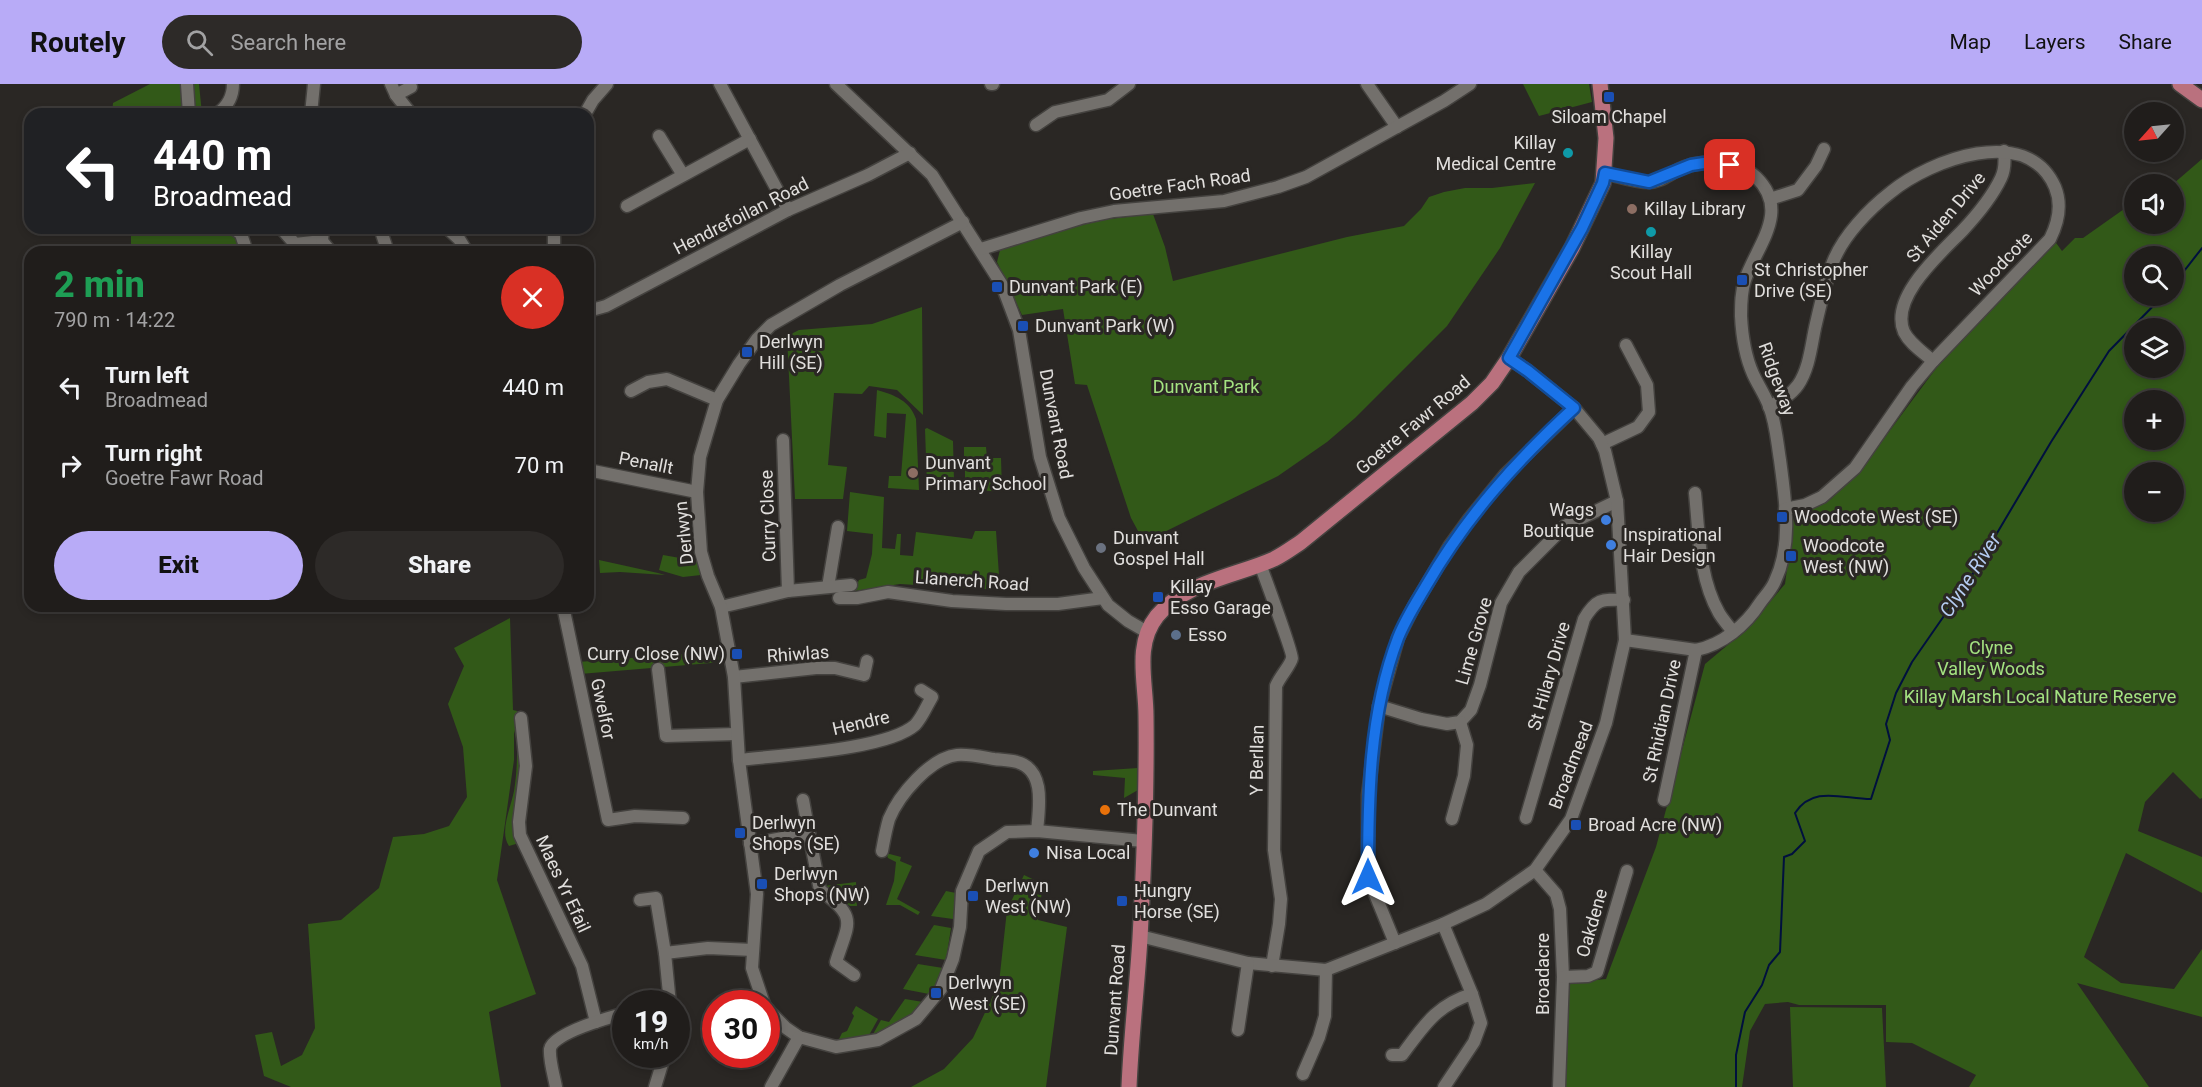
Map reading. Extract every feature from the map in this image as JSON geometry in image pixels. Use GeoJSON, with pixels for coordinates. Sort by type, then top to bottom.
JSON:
{"type":"FeatureCollection","features":[{"type":"Feature","properties":{"kind":"main road","name":"Goetre Fawr Road"},"geometry":{"type":"LineString","coordinates":[[1147,632],[1159,614],[1188,591],[1260,564],[1301,542],[1472,402],[1492,383],[1509,358],[1582,228],[1603,183],[1606,138],[1600,84]]}},
{"type":"Feature","properties":{"kind":"main road"},"geometry":{"type":"LineString","coordinates":[[2180,84],[2202,100]]}},
{"type":"Feature","properties":{"kind":"main road","name":"Dunvant Road"},"geometry":{"type":"LineString","coordinates":[[1129,1087],[1140,936],[1147,768],[1143,648],[1147,632]]}},
{"type":"Feature","properties":{"kind":"street"},"geometry":{"type":"LineString","coordinates":[[187,84],[189,108]]}},
{"type":"Feature","properties":{"kind":"street"},"geometry":{"type":"LineString","coordinates":[[225,108],[231,98],[233,84]]}},
{"type":"Feature","properties":{"kind":"street"},"geometry":{"type":"LineString","coordinates":[[312,108],[314,84]]}},
{"type":"Feature","properties":{"kind":"street"},"geometry":{"type":"LineString","coordinates":[[588,108],[607,84]]}},
{"type":"Feature","properties":{"kind":"street"},"geometry":{"type":"LineString","coordinates":[[720,84],[788,210]]}},
{"type":"Feature","properties":{"kind":"street","name":"Dunvant Road"},"geometry":{"type":"LineString","coordinates":[[836,84],[932,175],[1002,285],[1019,330],[1040,456],[1051,498],[1072,544],[1103,598],[1114,612],[1147,632]]}},
{"type":"Feature","properties":{"kind":"street"},"geometry":{"type":"LineString","coordinates":[[1036,125],[1054,112],[1108,100],[1129,84]]}},
{"type":"Feature","properties":{"kind":"street"},"geometry":{"type":"LineString","coordinates":[[1367,84],[1397,127]]}},
{"type":"Feature","properties":{"kind":"street","name":"Goetre Fach Road"},"geometry":{"type":"LineString","coordinates":[[981,249],[1114,211],[1216,202],[1252,195],[1306,177],[1470,84]]}},
{"type":"Feature","properties":{"kind":"street"},"geometry":{"type":"LineString","coordinates":[[407,108],[394,89],[411,87]]}},
{"type":"Feature","properties":{"kind":"street"},"geometry":{"type":"LineString","coordinates":[[659,136],[683,175]]}},
{"type":"Feature","properties":{"kind":"street"},"geometry":{"type":"LineString","coordinates":[[635,205],[683,175],[750,139]]}},
{"type":"Feature","properties":{"kind":"street"},"geometry":{"type":"LineString","coordinates":[[1605,173],[1649,182],[1691,165],[1704,163],[1730,165],[1754,175],[1765,188],[1770,200],[1798,190],[1816,166],[1824,149]]}},
{"type":"Feature","properties":{"kind":"street","name":"Woodcote"},"geometry":{"type":"LineString","coordinates":[[1769,406],[1793,391],[1804,374],[1833,261],[1846,239],[1889,193],[1904,182],[1940,164],[1961,158],[2004,152],[2022,155],[2046,172],[2056,190],[2059,208],[2055,230],[2044,246],[1933,361],[1912,386],[1855,468],[1830,492],[1814,502],[1785,509]]}},
{"type":"Feature","properties":{"kind":"street","name":"St Aiden Drive"},"geometry":{"type":"LineString","coordinates":[[1933,361],[1905,334],[1901,318],[1903,310],[1910,292],[1927,265],[1963,230],[1994,190],[2002,177],[2004,152]]}},
{"type":"Feature","properties":{"kind":"street","name":"Hendrefoilan Road"},"geometry":{"type":"LineString","coordinates":[[594,309],[606,306],[788,210],[868,175],[910,153]]}},
{"type":"Feature","properties":{"kind":"street","name":"Ridgeway"},"geometry":{"type":"LineString","coordinates":[[1696,650],[1707,648],[1733,632],[1752,616],[1776,581],[1784,548],[1787,528],[1776,429],[1769,406],[1747,358],[1741,323],[1741,302],[1745,279],[1769,228],[1772,213],[1770,200]]}},
{"type":"Feature","properties":{"kind":"street","name":"Derlwyn"},"geometry":{"type":"LineString","coordinates":[[759,990],[752,968],[757,894],[736,734],[734,677],[721,607],[701,552],[698,492],[700,457],[717,400],[757,339],[771,325],[840,285],[963,222]]}},
{"type":"Feature","properties":{"kind":"street"},"geometry":{"type":"LineString","coordinates":[[286,234],[295,244],[322,241]]}},
{"type":"Feature","properties":{"kind":"street"},"geometry":{"type":"LineString","coordinates":[[323,234],[322,241],[326,246]]}},
{"type":"Feature","properties":{"kind":"street"},"geometry":{"type":"LineString","coordinates":[[454,234],[463,246]]}},
{"type":"Feature","properties":{"kind":"street"},"geometry":{"type":"LineString","coordinates":[[1602,444],[1638,427],[1649,412],[1647,385],[1626,345]]}},
{"type":"Feature","properties":{"kind":"street","name":"Broadmead"},"geometry":{"type":"LineString","coordinates":[[1140,936],[1248,963],[1326,970],[1443,924],[1486,904],[1535,870],[1571,819],[1606,723],[1625,640],[1617,501],[1602,444],[1574,408],[1509,358]]}},
{"type":"Feature","properties":{"kind":"street"},"geometry":{"type":"LineString","coordinates":[[631,391],[648,382],[667,379],[717,400]]}},
{"type":"Feature","properties":{"kind":"street"},"geometry":{"type":"LineString","coordinates":[[1395,943],[1368,877],[1368,795],[1379,706],[1398,638],[1449,547],[1505,475],[1574,408]]}},
{"type":"Feature","properties":{"kind":"street","name":"Curry Close"},"geometry":{"type":"LineString","coordinates":[[783,440],[788,591]]}},
{"type":"Feature","properties":{"kind":"street","name":"Penallt"},"geometry":{"type":"LineString","coordinates":[[594,471],[698,492]]}},
{"type":"Feature","properties":{"kind":"street"},"geometry":{"type":"LineString","coordinates":[[1696,493],[1702,559],[1707,585],[1719,614],[1733,632]]}},
{"type":"Feature","properties":{"kind":"street","name":"Lime Grove"},"geometry":{"type":"LineString","coordinates":[[1460,722],[1472,710],[1501,603],[1519,572],[1565,526],[1617,501]]}},
{"type":"Feature","properties":{"kind":"street"},"geometry":{"type":"LineString","coordinates":[[828,587],[838,527]]}},
{"type":"Feature","properties":{"kind":"street","name":"Y Berllan"},"geometry":{"type":"LineString","coordinates":[[1260,564],[1292,650],[1292,660],[1280,675],[1276,686],[1274,850],[1281,899],[1280,924],[1272,966]]}},
{"type":"Feature","properties":{"kind":"street"},"geometry":{"type":"LineString","coordinates":[[721,607],[788,591],[851,585]]}},
{"type":"Feature","properties":{"kind":"street","name":"Llanerch Road"},"geometry":{"type":"LineString","coordinates":[[839,597],[857,598],[888,592],[952,601],[1006,604],[1058,604],[1103,598]]}},
{"type":"Feature","properties":{"kind":"street","name":"St Hilary Drive"},"geometry":{"type":"LineString","coordinates":[[1526,818],[1531,790],[1584,619],[1592,606],[1603,599],[1624,600]]}},
{"type":"Feature","properties":{"kind":"street","name":"Gwelfor"},"geometry":{"type":"LineString","coordinates":[[564,612],[604,821],[635,816],[676,816]]}},
{"type":"Feature","properties":{"kind":"street"},"geometry":{"type":"LineString","coordinates":[[1625,640],[1696,650]]}},
{"type":"Feature","properties":{"kind":"street","name":"St Rhidian Drive"},"geometry":{"type":"LineString","coordinates":[[1664,800],[1696,650]]}},
{"type":"Feature","properties":{"kind":"street","name":"Rhiwlas"},"geometry":{"type":"LineString","coordinates":[[734,677],[816,668],[835,668],[868,676],[867,661]]}},
{"type":"Feature","properties":{"kind":"street"},"geometry":{"type":"LineString","coordinates":[[658,669],[666,736],[736,734]]}},
{"type":"Feature","properties":{"kind":"street","name":"Hendre"},"geometry":{"type":"LineString","coordinates":[[739,760],[816,746],[861,745],[891,738],[915,724],[935,693],[921,690]]}},
{"type":"Feature","properties":{"kind":"street"},"geometry":{"type":"LineString","coordinates":[[1379,706],[1447,724],[1460,722],[1467,745],[1464,776],[1452,819]]}},
{"type":"Feature","properties":{"kind":"street","name":"Maes Yr Efail"},"geometry":{"type":"LineString","coordinates":[[524,720],[526,766],[519,822],[520,835],[582,966],[596,1022]]}},
{"type":"Feature","properties":{"kind":"street"},"geometry":{"type":"LineString","coordinates":[[882,851],[890,819],[909,786],[933,766],[957,755],[1017,762],[1024,765],[1032,774],[1039,790],[1037,831]]}},
{"type":"Feature","properties":{"kind":"street"},"geometry":{"type":"LineString","coordinates":[[803,800],[809,833],[813,880],[820,890],[846,912],[848,921],[832,961],[854,975]]}},
{"type":"Feature","properties":{"kind":"street"},"geometry":{"type":"LineString","coordinates":[[780,1022],[800,1037],[836,1047],[878,1040],[916,1019],[941,989],[953,959],[960,927],[962,891],[979,851],[1007,832],[1037,831],[1143,841]]}},
{"type":"Feature","properties":{"kind":"street"},"geometry":{"type":"LineString","coordinates":[[750,844],[809,833]]}},
{"type":"Feature","properties":{"kind":"street","name":"Broadacre"},"geometry":{"type":"LineString","coordinates":[[1535,870],[1556,894],[1560,909],[1563,977],[1559,1087]]}},
{"type":"Feature","properties":{"kind":"street","name":"Oakdene"},"geometry":{"type":"LineString","coordinates":[[1563,977],[1588,976],[1597,972],[1617,885],[1627,871]]}},
{"type":"Feature","properties":{"kind":"street"},"geometry":{"type":"LineString","coordinates":[[640,900],[662,897],[669,990]]}},
{"type":"Feature","properties":{"kind":"street"},"geometry":{"type":"LineString","coordinates":[[1443,924],[1472,994],[1481,1023],[1474,1042],[1444,1087]]}},
{"type":"Feature","properties":{"kind":"street"},"geometry":{"type":"LineString","coordinates":[[665,953],[708,948],[753,950]]}},
{"type":"Feature","properties":{"kind":"street"},"geometry":{"type":"LineString","coordinates":[[1238,1030],[1248,963]]}},
{"type":"Feature","properties":{"kind":"street"},"geometry":{"type":"LineString","coordinates":[[1303,1074],[1319,1037],[1325,1016],[1326,970]]}},
{"type":"Feature","properties":{"kind":"street"},"geometry":{"type":"LineString","coordinates":[[1392,1055],[1402,1055],[1432,1015],[1443,1007],[1472,994]]}},
{"type":"Feature","properties":{"kind":"street"},"geometry":{"type":"LineString","coordinates":[[556,1087],[550,1048],[555,1040],[612,1017]]}},
{"type":"Feature","properties":{"kind":"street"},"geometry":{"type":"LineString","coordinates":[[771,1087],[800,1037]]}},
{"type":"Feature","properties":{"kind":"street"},"geometry":{"type":"LineString","coordinates":[[655,1087],[661,1068]]}},
{"type":"Feature","properties":{"kind":"green space"},"geometry":{"type":"Polygon","coordinates":[[[150,84],[199,84],[201,108],[113,108],[113,103],[150,84]]]}},
{"type":"Feature","properties":{"kind":"green space"},"geometry":{"type":"Polygon","coordinates":[[[1523,84],[1589,84],[1592,102],[1539,116],[1523,84]]]}},
{"type":"Feature","properties":{"kind":"green space","name":"Clyne Valley Woods"},"geometry":{"type":"Polygon","coordinates":[[[2202,159],[2202,798],[2200,799],[2173,772],[2145,802],[2138,831],[2202,857],[2202,893],[2126,853],[2084,957],[2121,983],[2174,989],[2202,949],[2202,1017],[2077,983],[2149,1087],[1969,1087],[1976,1075],[1912,1043],[1886,1042],[1886,1005],[1799,1005],[1788,1002],[1765,1004],[1750,1031],[1742,1087],[1565,1087],[1567,983],[1606,979],[1656,847],[1705,664],[1748,628],[1785,584],[1794,516],[1831,499],[1865,464],[1937,367],[2054,240],[2062,251],[2075,238],[2083,238],[2124,209],[2124,234],[2184,234],[2184,175],[2202,159]]]}},
{"type":"Feature","properties":{"kind":"green space","name":"Dunvant Park"},"geometry":{"type":"Polygon","coordinates":[[[1535,183],[1500,248],[1447,326],[1355,418],[1327,442],[1278,476],[1144,542],[1131,518],[1087,385],[1075,384],[1063,309],[1022,315],[997,262],[1000,250],[1063,229],[1109,219],[1153,214],[1165,247],[1173,281],[1347,237],[1404,226],[1429,197],[1444,192],[1465,188],[1492,188],[1535,183]]]}},
{"type":"Feature","properties":{"kind":"green space"},"geometry":{"type":"Polygon","coordinates":[[[131,234],[247,234],[250,246],[128,246],[131,244],[131,234]]]}},
{"type":"Feature","properties":{"kind":"green space"},"geometry":{"type":"Polygon","coordinates":[[[922,307],[923,415],[897,390],[869,386],[862,394],[834,393],[828,465],[847,467],[843,499],[795,499],[787,336],[799,330],[872,324],[922,307]]]}},
{"type":"Feature","properties":{"kind":"green space"},"geometry":{"type":"Polygon","coordinates":[[[877,390],[906,403],[916,419],[919,490],[888,488],[889,476],[901,476],[906,414],[887,413],[886,438],[874,436],[877,390]]]}},
{"type":"Feature","properties":{"kind":"green space"},"geometry":{"type":"Polygon","coordinates":[[[925,429],[953,441],[954,481],[948,481],[947,488],[927,486],[925,429]]]}},
{"type":"Feature","properties":{"kind":"green space"},"geometry":{"type":"Polygon","coordinates":[[[964,447],[986,447],[987,458],[1001,458],[1002,492],[965,489],[965,469],[958,469],[958,461],[964,460],[964,447]]]}},
{"type":"Feature","properties":{"kind":"green space"},"geometry":{"type":"Polygon","coordinates":[[[850,492],[884,497],[882,548],[895,549],[897,534],[901,534],[900,555],[913,556],[916,532],[972,539],[975,531],[996,531],[1000,590],[900,584],[854,591],[859,580],[866,578],[872,554],[873,534],[847,531],[850,492]]]}},
{"type":"Feature","properties":{"kind":"green space"},"geometry":{"type":"Polygon","coordinates":[[[663,555],[697,561],[701,575],[683,577],[659,570],[663,555]]]}},
{"type":"Feature","properties":{"kind":"green space"},"geometry":{"type":"Polygon","coordinates":[[[599,560],[665,575],[600,573],[599,560]]]}},
{"type":"Feature","properties":{"kind":"green space"},"geometry":{"type":"Polygon","coordinates":[[[510,618],[513,710],[517,711],[521,747],[519,843],[509,846],[505,834],[519,751],[514,730],[514,760],[497,880],[536,994],[489,1012],[501,1087],[291,1087],[264,1076],[255,1035],[272,1032],[281,1066],[302,1055],[315,1028],[308,924],[341,920],[379,888],[393,837],[424,834],[449,826],[467,797],[463,747],[448,704],[464,666],[454,648],[510,618]]]}},
{"type":"Feature","properties":{"kind":"green space"},"geometry":{"type":"Polygon","coordinates":[[[723,651],[723,662],[580,674],[578,662],[723,651]]]}},
{"type":"Feature","properties":{"kind":"green space"},"geometry":{"type":"Polygon","coordinates":[[[1138,768],[1138,790],[1124,798],[1125,778],[1093,775],[1093,771],[1138,768]]]}},
{"type":"Feature","properties":{"kind":"green space"},"geometry":{"type":"Polygon","coordinates":[[[886,853],[901,857],[900,861],[912,866],[897,899],[920,912],[918,915],[900,905],[886,905],[894,881],[896,862],[888,858],[886,853]]]}},
{"type":"Feature","properties":{"kind":"green space"},"geometry":{"type":"Polygon","coordinates":[[[1024,875],[1043,884],[1038,920],[1067,927],[1046,1087],[911,1087],[944,1069],[973,1038],[999,983],[1007,910],[1024,875]]]}},
{"type":"Feature","properties":{"kind":"green space"},"geometry":{"type":"Polygon","coordinates":[[[856,882],[857,906],[850,906],[824,886],[856,882]]]}},
{"type":"Feature","properties":{"kind":"green space"},"geometry":{"type":"Polygon","coordinates":[[[946,891],[956,893],[953,919],[931,916],[946,891]]]}},
{"type":"Feature","properties":{"kind":"green space"},"geometry":{"type":"Polygon","coordinates":[[[934,925],[951,928],[946,960],[915,955],[934,925]]]}},
{"type":"Feature","properties":{"kind":"green space"},"geometry":{"type":"Polygon","coordinates":[[[918,964],[943,968],[929,994],[903,989],[918,964]]]}},
{"type":"Feature","properties":{"kind":"green space"},"geometry":{"type":"Polygon","coordinates":[[[905,999],[923,1002],[900,1022],[872,1036],[881,1020],[889,1022],[905,999]]]}},
{"type":"Feature","properties":{"kind":"green space"},"geometry":{"type":"Polygon","coordinates":[[[856,1006],[878,1019],[868,1037],[839,1039],[842,1033],[847,1031],[856,1006]]]}},
{"type":"Feature","properties":{"kind":"green space"},"geometry":{"type":"Polygon","coordinates":[[[1790,1007],[1882,1008],[1886,1087],[1793,1087],[1790,1007]]]}},
{"type":"Feature","properties":{"kind":"waterway","name":"Clyne River"},"geometry":{"type":"LineString","coordinates":[[2184,271],[2202,248]]}},
{"type":"Feature","properties":{"kind":"waterway","name":"Clyne River"},"geometry":{"type":"LineString","coordinates":[[1736,1087],[1736,1055],[1745,1012],[1762,985],[1769,965],[1780,952],[1784,857],[1792,854],[1805,841],[1795,813],[1802,804],[1820,796],[1871,799],[1890,740],[1886,724],[1896,693],[1912,662],[1971,577],[2051,442],[2109,351],[2153,306]]}},
{"type":"Feature","properties":{"kind":"place","name":"Siloam Chapel"},"geometry":{"type":"Point","coordinates":[1609,97]}},
{"type":"Feature","properties":{"kind":"place","name":"Killay Medical Centre"},"geometry":{"type":"Point","coordinates":[1568,153]}},
{"type":"Feature","properties":{"kind":"place","name":"Killay Library"},"geometry":{"type":"Point","coordinates":[1632,209]}},
{"type":"Feature","properties":{"kind":"place","name":"Killay Scout Hall"},"geometry":{"type":"Point","coordinates":[1651,232]}},
{"type":"Feature","properties":{"kind":"place","name":"St Christopher Drive (SE)"},"geometry":{"type":"Point","coordinates":[1742,280]}},
{"type":"Feature","properties":{"kind":"place","name":"Dunvant Park (E)"},"geometry":{"type":"Point","coordinates":[997,287]}},
{"type":"Feature","properties":{"kind":"place","name":"Dunvant Park (W)"},"geometry":{"type":"Point","coordinates":[1023,326]}},
{"type":"Feature","properties":{"kind":"place","name":"Derlwyn Hill (SE)"},"geometry":{"type":"Point","coordinates":[747,352]}},
{"type":"Feature","properties":{"kind":"place","name":"Dunvant Primary School"},"geometry":{"type":"Point","coordinates":[913,473]}},
{"type":"Feature","properties":{"kind":"place","name":"Woodcote West (SE)"},"geometry":{"type":"Point","coordinates":[1782,517]}},
{"type":"Feature","properties":{"kind":"place","name":"Wags Boutique"},"geometry":{"type":"Point","coordinates":[1606,520]}},
{"type":"Feature","properties":{"kind":"place","name":"Inspirational Hair Design"},"geometry":{"type":"Point","coordinates":[1611,545]}},
{"type":"Feature","properties":{"kind":"place","name":"Dunvant Gospel Hall"},"geometry":{"type":"Point","coordinates":[1101,548]}},
{"type":"Feature","properties":{"kind":"place","name":"Woodcote West (NW)"},"geometry":{"type":"Point","coordinates":[1791,556]}},
{"type":"Feature","properties":{"kind":"place","name":"Killay Esso Garage"},"geometry":{"type":"Point","coordinates":[1158,597]}},
{"type":"Feature","properties":{"kind":"place","name":"Esso"},"geometry":{"type":"Point","coordinates":[1176,635]}},
{"type":"Feature","properties":{"kind":"place","name":"Curry Close (NW)"},"geometry":{"type":"Point","coordinates":[737,654]}},
{"type":"Feature","properties":{"kind":"place","name":"The Dunvant"},"geometry":{"type":"Point","coordinates":[1105,810]}},
{"type":"Feature","properties":{"kind":"place","name":"Broad Acre (NW)"},"geometry":{"type":"Point","coordinates":[1576,825]}},
{"type":"Feature","properties":{"kind":"place","name":"Derlwyn Shops (SE)"},"geometry":{"type":"Point","coordinates":[740,833]}},
{"type":"Feature","properties":{"kind":"place","name":"Nisa Local"},"geometry":{"type":"Point","coordinates":[1034,853]}},
{"type":"Feature","properties":{"kind":"place","name":"Derlwyn Shops (NW)"},"geometry":{"type":"Point","coordinates":[762,884]}},
{"type":"Feature","properties":{"kind":"place","name":"Derlwyn West (NW)"},"geometry":{"type":"Point","coordinates":[973,896]}},
{"type":"Feature","properties":{"kind":"place","name":"Hungry Horse (SE)"},"geometry":{"type":"Point","coordinates":[1122,901]}},
{"type":"Feature","properties":{"kind":"place","name":"Derlwyn West (SE)"},"geometry":{"type":"Point","coordinates":[936,993]}},
{"type":"Feature","properties":{"kind":"route"},"geometry":{"type":"LineString","coordinates":[[1368,877],[1368,795],[1379,706],[1398,638],[1449,547],[1470,518],[1505,475],[1574,408],[1509,358],[1564,263],[1591,210],[1605,173],[1649,182],[1691,165],[1704,163],[1730,165]]}},
{"type":"Feature","properties":{"kind":"park label","name":"Killay Marsh Local Nature Reserve"},"geometry":{"type":"Point","coordinates":[2040,697]}}]}
